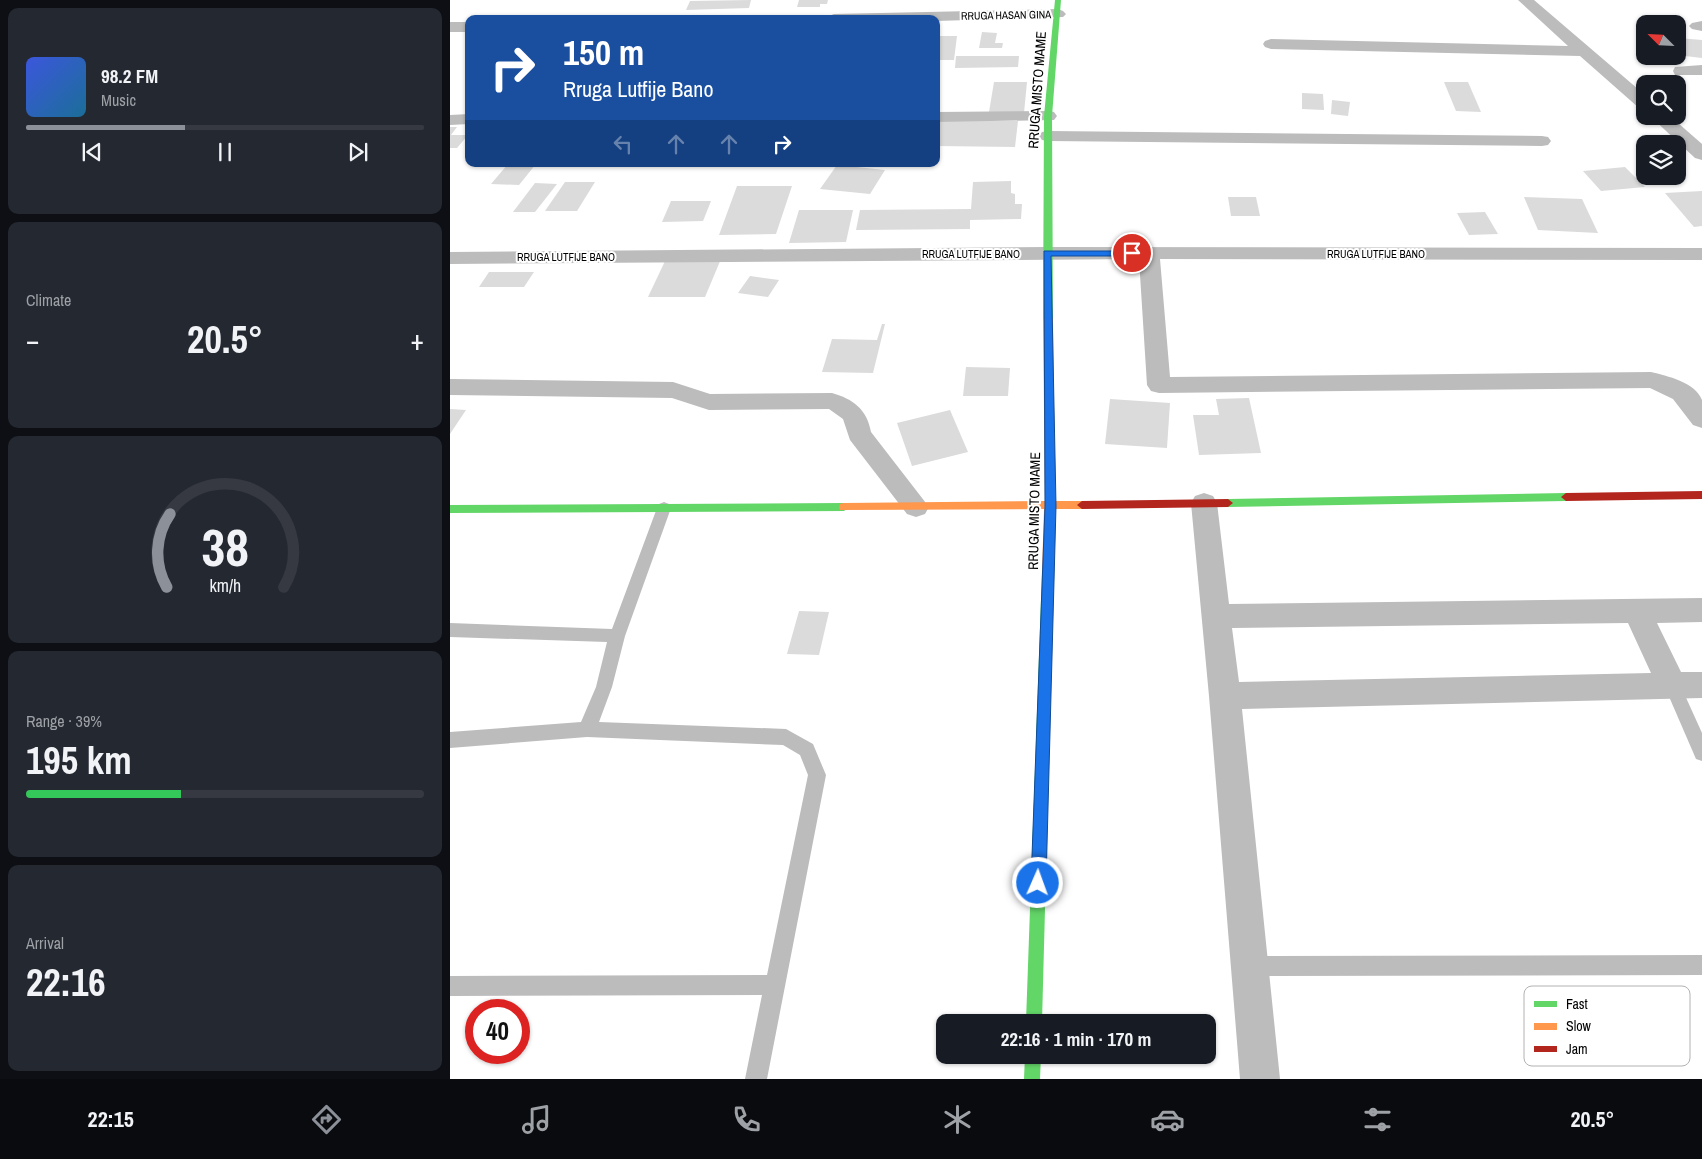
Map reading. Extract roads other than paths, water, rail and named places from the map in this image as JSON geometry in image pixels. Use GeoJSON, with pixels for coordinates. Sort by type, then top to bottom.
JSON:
{"type":"FeatureCollection","features":[{"type":"Feature","properties":{"kind":"street"},"geometry":{"type":"LineString","coordinates":[[1525,0],[1636,96]]}},
{"type":"Feature","properties":{"kind":"street","name":"RRUGA HASAN GINA"},"geometry":{"type":"LineString","coordinates":[[909,15],[1058,7]]}},
{"type":"Feature","properties":{"kind":"street","name":"RRUGA MISTO MAME"},"geometry":{"type":"LineString","coordinates":[[1034,1014],[1050,506],[1047,253],[1048,116],[1058,7]]}},
{"type":"Feature","properties":{"kind":"street"},"geometry":{"type":"LineString","coordinates":[[450,27],[465,27]]}},
{"type":"Feature","properties":{"kind":"street"},"geometry":{"type":"LineString","coordinates":[[1271,44],[1582,50]]}},
{"type":"Feature","properties":{"kind":"street"},"geometry":{"type":"LineString","coordinates":[[1681,71],[1702,70]]}},
{"type":"Feature","properties":{"kind":"street"},"geometry":{"type":"LineString","coordinates":[[940,116],[1048,116]]}},
{"type":"Feature","properties":{"kind":"street"},"geometry":{"type":"LineString","coordinates":[[450,120],[465,120]]}},
{"type":"Feature","properties":{"kind":"street"},"geometry":{"type":"LineString","coordinates":[[1669,125],[1702,154]]}},
{"type":"Feature","properties":{"kind":"street"},"geometry":{"type":"LineString","coordinates":[[1048,136],[1542,140]]}},
{"type":"Feature","properties":{"kind":"street","name":"RRUGA LUTFIJE BANO"},"geometry":{"type":"LineString","coordinates":[[450,258],[1047,253],[1702,254]]}},
{"type":"Feature","properties":{"kind":"street"},"geometry":{"type":"LineString","coordinates":[[1149,253],[1159,385],[1651,380],[1675,388],[1688,397],[1702,419]]}},
{"type":"Feature","properties":{"kind":"street"},"geometry":{"type":"LineString","coordinates":[[450,387],[673,390],[709,402],[832,401],[849,409],[857,419],[859,434],[916,507]]}},
{"type":"Feature","properties":{"kind":"street"},"geometry":{"type":"LineString","coordinates":[[450,508],[1050,506],[1702,494]]}},
{"type":"Feature","properties":{"kind":"street"},"geometry":{"type":"LineString","coordinates":[[1204,503],[1225,696],[1260,1079]]}},
{"type":"Feature","properties":{"kind":"street"},"geometry":{"type":"LineString","coordinates":[[1216,616],[1702,610]]}},
{"type":"Feature","properties":{"kind":"street"},"geometry":{"type":"LineString","coordinates":[[1637,611],[1687,685]]}},
{"type":"Feature","properties":{"kind":"street"},"geometry":{"type":"LineString","coordinates":[[1225,696],[1687,685]]}},
{"type":"Feature","properties":{"kind":"street"},"geometry":{"type":"LineString","coordinates":[[1032,1079],[1033,1064]]}},
{"type":"Feature","properties":{"kind":"lane"},"geometry":{"type":"LineString","coordinates":[[587,729],[604,688],[617,636],[664,508]]}},
{"type":"Feature","properties":{"kind":"lane"},"geometry":{"type":"LineString","coordinates":[[450,630],[617,636]]}},
{"type":"Feature","properties":{"kind":"lane"},"geometry":{"type":"LineString","coordinates":[[1687,685],[1702,754]]}},
{"type":"Feature","properties":{"kind":"lane"},"geometry":{"type":"LineString","coordinates":[[450,740],[587,729],[786,737],[807,750],[817,775],[756,1079]]}},
{"type":"Feature","properties":{"kind":"lane"},"geometry":{"type":"LineString","coordinates":[[1249,966],[1702,965]]}},
{"type":"Feature","properties":{"kind":"lane"},"geometry":{"type":"LineString","coordinates":[[450,986],[775,985]]}}]}
